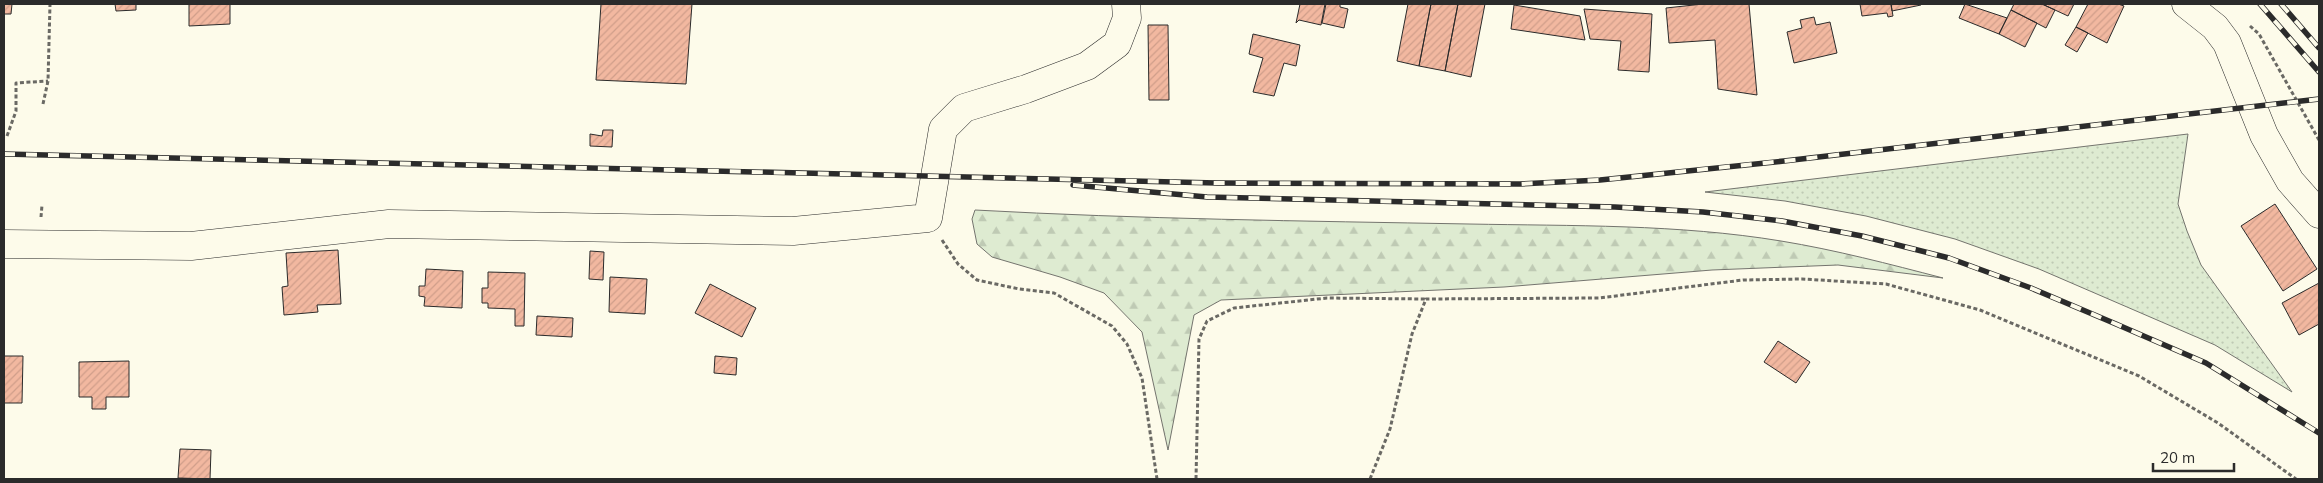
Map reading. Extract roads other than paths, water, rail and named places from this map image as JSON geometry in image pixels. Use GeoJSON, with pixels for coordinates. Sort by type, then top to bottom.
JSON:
{"type":"FeatureCollection","features":[{"type":"Feature","properties":{"kind":"street"},"geometry":{"type":"LineString","coordinates":[[4,244],[191,246],[389,224],[793,231],[928,218],[943,129],[964,108],[1026,89],[1087,66],[1117,44],[1127,18],[1126,4]]}},
{"type":"Feature","properties":{"kind":"street"},"geometry":{"type":"LineString","coordinates":[[2186,4],[2215,27],[2227,43],[2264,135],[2290,181],[2319,214]]}},
{"type":"Feature","properties":{"kind":"railway"},"geometry":{"type":"LineString","coordinates":[[2260,4],[2319,72]]}},
{"type":"Feature","properties":{"kind":"railway"},"geometry":{"type":"LineString","coordinates":[[2281,4],[2319,48]]}},
{"type":"Feature","properties":{"kind":"railway"},"geometry":{"type":"LineString","coordinates":[[4,154],[1217,183],[1520,184],[1600,180],[1784,161],[2319,99]]}},
{"type":"Feature","properties":{"kind":"railway"},"geometry":{"type":"LineString","coordinates":[[1073,185],[1207,197],[1615,207],[1703,212],[1782,221],[1862,236],[1949,258],[2031,288],[2116,324],[2206,363],[2319,433]]}}]}
